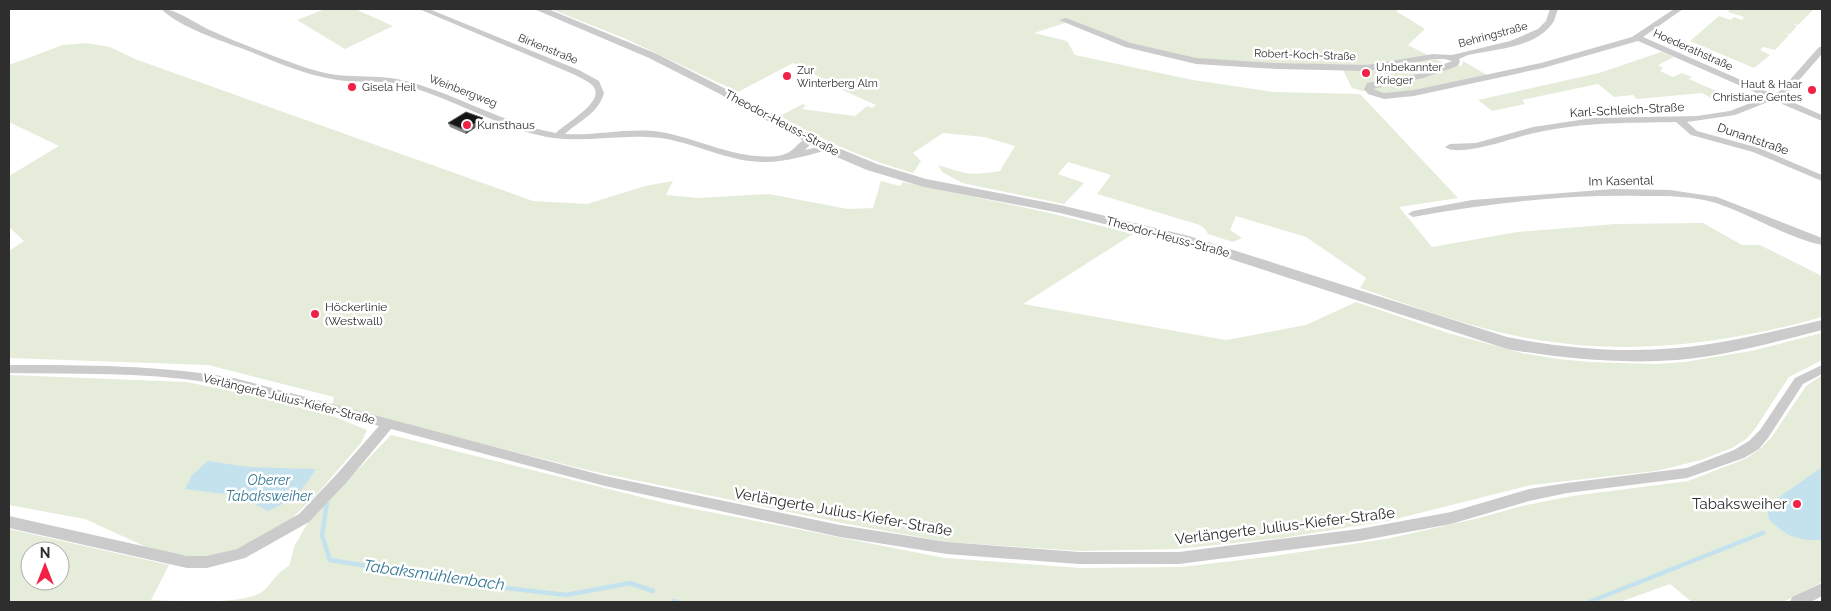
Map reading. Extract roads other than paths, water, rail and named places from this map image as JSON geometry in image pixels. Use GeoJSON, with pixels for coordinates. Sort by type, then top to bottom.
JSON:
{"type":"FeatureCollection","features":[{"type":"Feature","properties":{"kind":"street","name":"Weinbergweg"},"geometry":{"type":"LineString","coordinates":[[165,9],[203,30],[322,75],[393,80],[407,83],[530,130],[558,136],[644,134],[675,138],[748,158],[764,159],[791,156],[825,148]]}},
{"type":"Feature","properties":{"kind":"street","name":"Birkenstraße"},"geometry":{"type":"LineString","coordinates":[[423,9],[576,72],[596,83],[600,93],[595,106],[565,128],[558,136]]}},
{"type":"Feature","properties":{"kind":"street","name":"Theodor-Heuss-Straße"},"geometry":{"type":"LineString","coordinates":[[538,9],[603,34],[666,63],[734,98],[808,140],[872,167],[924,183],[1060,209],[1184,239],[1507,343],[1538,349],[1596,355],[1677,354],[1744,344],[1822,325]]}},
{"type":"Feature","properties":{"kind":"street","name":"Behringstraße"},"geometry":{"type":"LineString","coordinates":[[1453,58],[1465,52],[1511,44],[1531,37],[1548,24],[1554,9]]}},
{"type":"Feature","properties":{"kind":"street"},"geometry":{"type":"LineString","coordinates":[[1453,58],[1456,61],[1455,64],[1438,71],[1414,78],[1370,85],[1368,88],[1371,92],[1384,96],[1414,93],[1543,65],[1638,38],[1679,9]]}},
{"type":"Feature","properties":{"kind":"street","name":"Robert-Koch-Straße"},"geometry":{"type":"LineString","coordinates":[[1063,20],[1150,51],[1220,64],[1367,68],[1389,66],[1436,55],[1453,58]]}},
{"type":"Feature","properties":{"kind":"street","name":"Hoederathstraße"},"geometry":{"type":"LineString","coordinates":[[1638,38],[1822,118]]}},
{"type":"Feature","properties":{"kind":"street","name":"Karl-Schleich-Straße"},"geometry":{"type":"LineString","coordinates":[[1450,147],[1476,146],[1533,130],[1593,121],[1678,120],[1715,117],[1748,108],[1783,93],[1822,49]]}},
{"type":"Feature","properties":{"kind":"street","name":"Dunantstraße"},"geometry":{"type":"LineString","coordinates":[[1678,120],[1694,133],[1756,150],[1822,178]]}},
{"type":"Feature","properties":{"kind":"street"},"geometry":{"type":"LineString","coordinates":[[791,156],[804,147],[808,140]]}},
{"type":"Feature","properties":{"kind":"street","name":"Im Kasental"},"geometry":{"type":"LineString","coordinates":[[1413,214],[1472,203],[1613,192],[1670,193],[1717,200],[1822,242]]}},
{"type":"Feature","properties":{"kind":"street","name":"Verlängerte Julius-Kiefer-Straße"},"geometry":{"type":"LineString","coordinates":[[9,369],[156,372],[198,376],[234,383],[605,481],[840,531],[947,548],[1079,558],[1179,558],[1360,535],[1451,518],[1529,495],[1567,488],[1686,474],[1730,458],[1754,445],[1764,434],[1799,381],[1822,369]]}},
{"type":"Feature","properties":{"kind":"street","name":"Verlängerte Julius-Kiefer-Straße"},"geometry":{"type":"LineString","coordinates":[[9,522],[187,562],[207,562],[224,559],[260,544],[304,518],[341,479],[388,424]]}},
{"type":"Feature","properties":{"kind":"street"},"geometry":{"type":"LineString","coordinates":[[1797,602],[1822,589]]}},
{"type":"Feature","properties":{"kind":"water","name":"Oberer Tabaksweiher"},"geometry":{"type":"Polygon","coordinates":[[[208,461],[249,467],[316,469],[296,495],[268,511],[240,496],[185,489],[192,475],[208,461]]]}},
{"type":"Feature","properties":{"kind":"water","name":"Tabaksweiher"},"geometry":{"type":"Polygon","coordinates":[[[1822,467],[1822,540],[1806,540],[1793,537],[1781,530],[1769,519],[1767,509],[1778,498],[1822,467]]]}},
{"type":"Feature","properties":{"kind":"waterway","name":"Tabaksmühlenbach"},"geometry":{"type":"LineString","coordinates":[[327,503],[322,535],[330,560],[497,587],[566,595],[630,583],[653,591]]}},
{"type":"Feature","properties":{"kind":"waterway","name":"Tabaksmühlenbach"},"geometry":{"type":"LineString","coordinates":[[1589,602],[1763,533]]}},
{"type":"Feature","properties":{"kind":"place","name":"Unbekannter Krieger"},"geometry":{"type":"Point","coordinates":[1366,73]}},
{"type":"Feature","properties":{"kind":"place","name":"Zur Winterberg Alm"},"geometry":{"type":"Point","coordinates":[787,76]}},
{"type":"Feature","properties":{"kind":"place","name":"Gisela Heil"},"geometry":{"type":"Point","coordinates":[352,87]}},
{"type":"Feature","properties":{"kind":"place","name":"Haut & Haar Christiane Gentes"},"geometry":{"type":"Point","coordinates":[1812,90]}},
{"type":"Feature","properties":{"kind":"place","name":"Kunsthaus"},"geometry":{"type":"Point","coordinates":[467,125]}},
{"type":"Feature","properties":{"kind":"place","name":"Höckerlinie (Westwall)"},"geometry":{"type":"Point","coordinates":[315,314]}},
{"type":"Feature","properties":{"kind":"place","name":"Tabaksweiher"},"geometry":{"type":"Point","coordinates":[1797,504]}}]}
